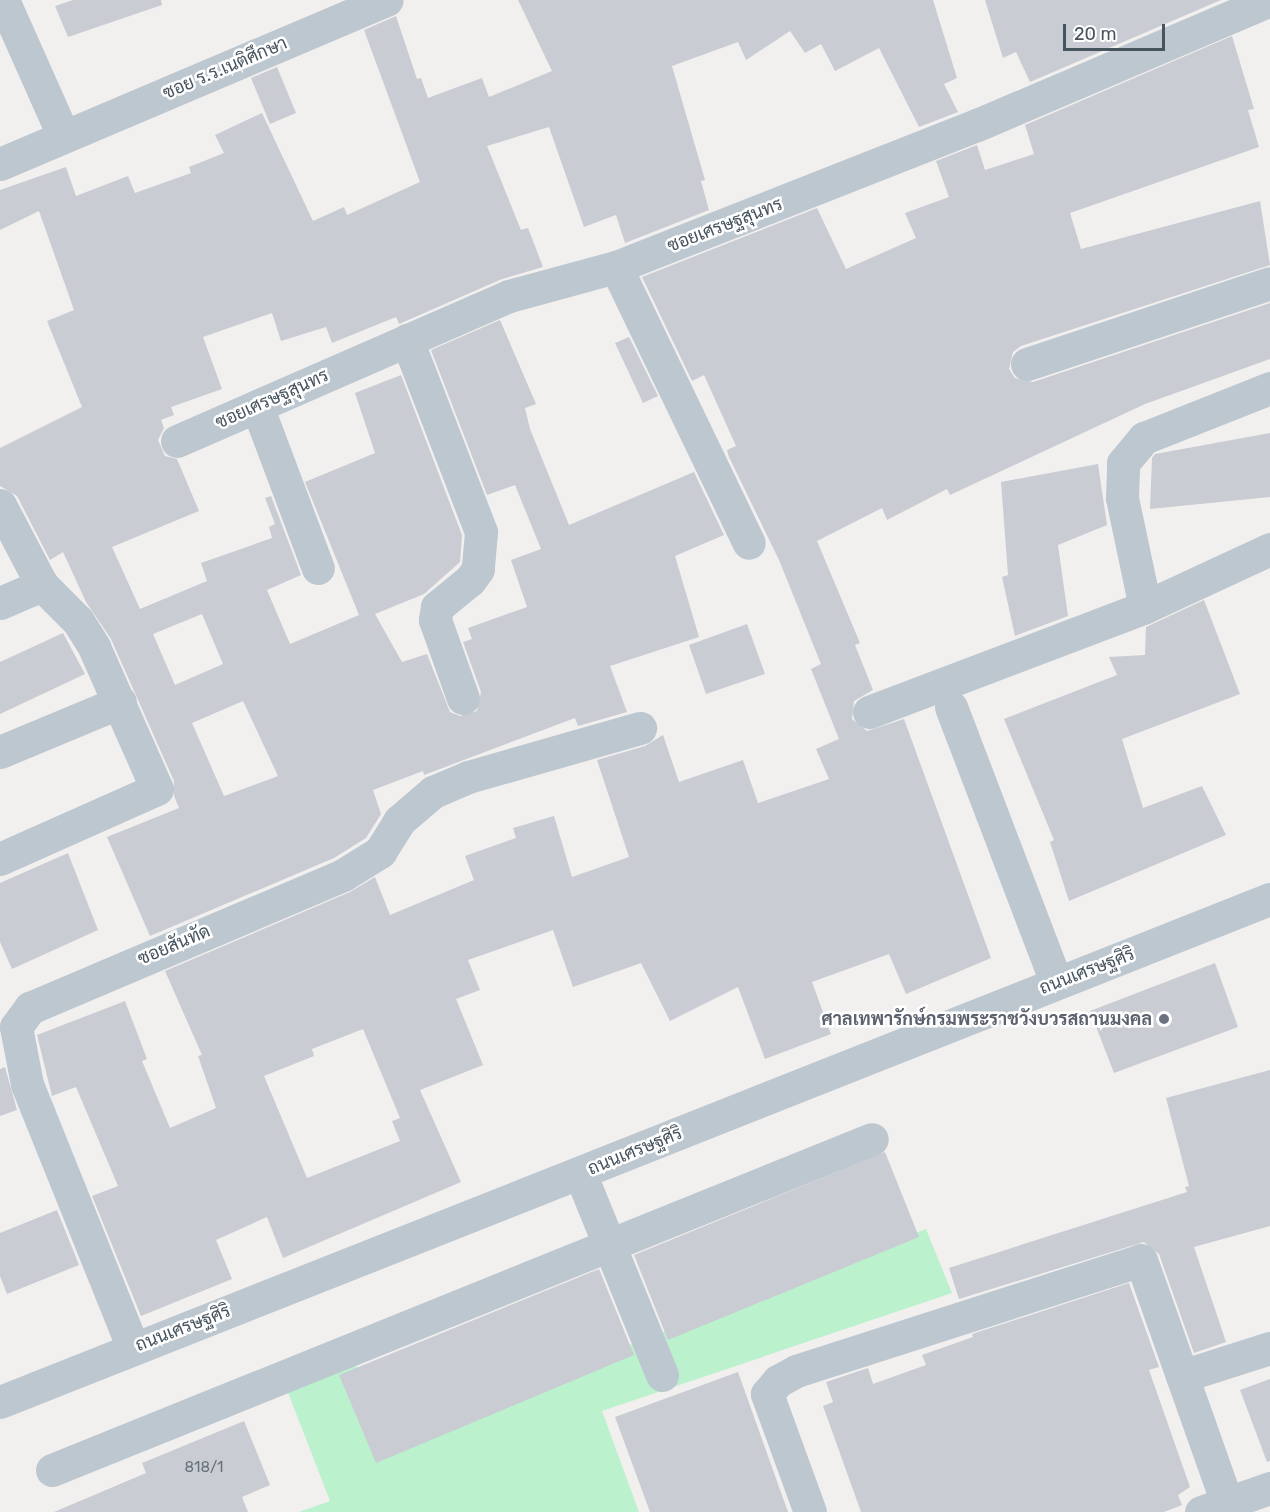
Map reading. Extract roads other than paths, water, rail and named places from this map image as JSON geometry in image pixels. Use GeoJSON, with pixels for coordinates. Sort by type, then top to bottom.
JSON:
{"type":"FeatureCollection","features":[{"type":"Feature","properties":{"kind":"street"},"geometry":{"type":"LineString","coordinates":[[3,0],[63,135]]}},
{"type":"Feature","properties":{"kind":"street","name":"ซอย ร.ร.เนติศึกษา"},"geometry":{"type":"LineString","coordinates":[[0,164],[63,135],[387,0]]}},
{"type":"Feature","properties":{"kind":"street","name":"ซอยเศรษฐสุนทร"},"geometry":{"type":"LineString","coordinates":[[177,441],[509,296],[616,267],[977,126],[1270,0]]}},
{"type":"Feature","properties":{"kind":"street"},"geometry":{"type":"LineString","coordinates":[[616,267],[749,543]]}},
{"type":"Feature","properties":{"kind":"street"},"geometry":{"type":"LineString","coordinates":[[1027,364],[1270,284]]}},
{"type":"Feature","properties":{"kind":"street"},"geometry":{"type":"LineString","coordinates":[[407,340],[481,532],[478,569],[437,606],[435,620],[464,698]]}},
{"type":"Feature","properties":{"kind":"street"},"geometry":{"type":"LineString","coordinates":[[1145,607],[1122,498],[1123,463],[1144,438],[1270,388]]}},
{"type":"Feature","properties":{"kind":"street"},"geometry":{"type":"LineString","coordinates":[[257,406],[318,568]]}},
{"type":"Feature","properties":{"kind":"street"},"geometry":{"type":"LineString","coordinates":[[0,505],[42,585],[78,621],[120,702],[157,789],[0,859]]}},
{"type":"Feature","properties":{"kind":"street"},"geometry":{"type":"LineString","coordinates":[[869,712],[1145,607],[1270,549]]}},
{"type":"Feature","properties":{"kind":"street"},"geometry":{"type":"LineString","coordinates":[[0,603],[42,585]]}},
{"type":"Feature","properties":{"kind":"street"},"geometry":{"type":"LineString","coordinates":[[0,752],[120,702]]}},
{"type":"Feature","properties":{"kind":"street"},"geometry":{"type":"LineString","coordinates":[[951,707],[1056,982]]}},
{"type":"Feature","properties":{"kind":"street","name":"ซอยสันทัด"},"geometry":{"type":"LineString","coordinates":[[133,1348],[27,1084],[16,1027],[30,1008],[343,875],[380,852],[399,821],[433,792],[468,777],[640,728]]}},
{"type":"Feature","properties":{"kind":"street","name":"ถนนเศรษฐศิริ"},"geometry":{"type":"LineString","coordinates":[[0,1401],[1270,899]]}},
{"type":"Feature","properties":{"kind":"street"},"geometry":{"type":"LineString","coordinates":[[52,1470],[872,1139]]}},
{"type":"Feature","properties":{"kind":"street"},"geometry":{"type":"LineString","coordinates":[[580,1173],[662,1375]]}},
{"type":"Feature","properties":{"kind":"street"},"geometry":{"type":"LineString","coordinates":[[810,1512],[767,1394],[778,1381],[796,1371],[1141,1260],[1182,1377],[1214,1508],[1270,1488]]}},
{"type":"Feature","properties":{"kind":"street"},"geometry":{"type":"LineString","coordinates":[[1182,1377],[1270,1348]]}},
{"type":"Feature","properties":{"kind":"place","name":"ศาลเทพารักษ์กรมพระราชวังบวรสถานมงคล"},"geometry":{"type":"Point","coordinates":[1164,1019]}}]}
